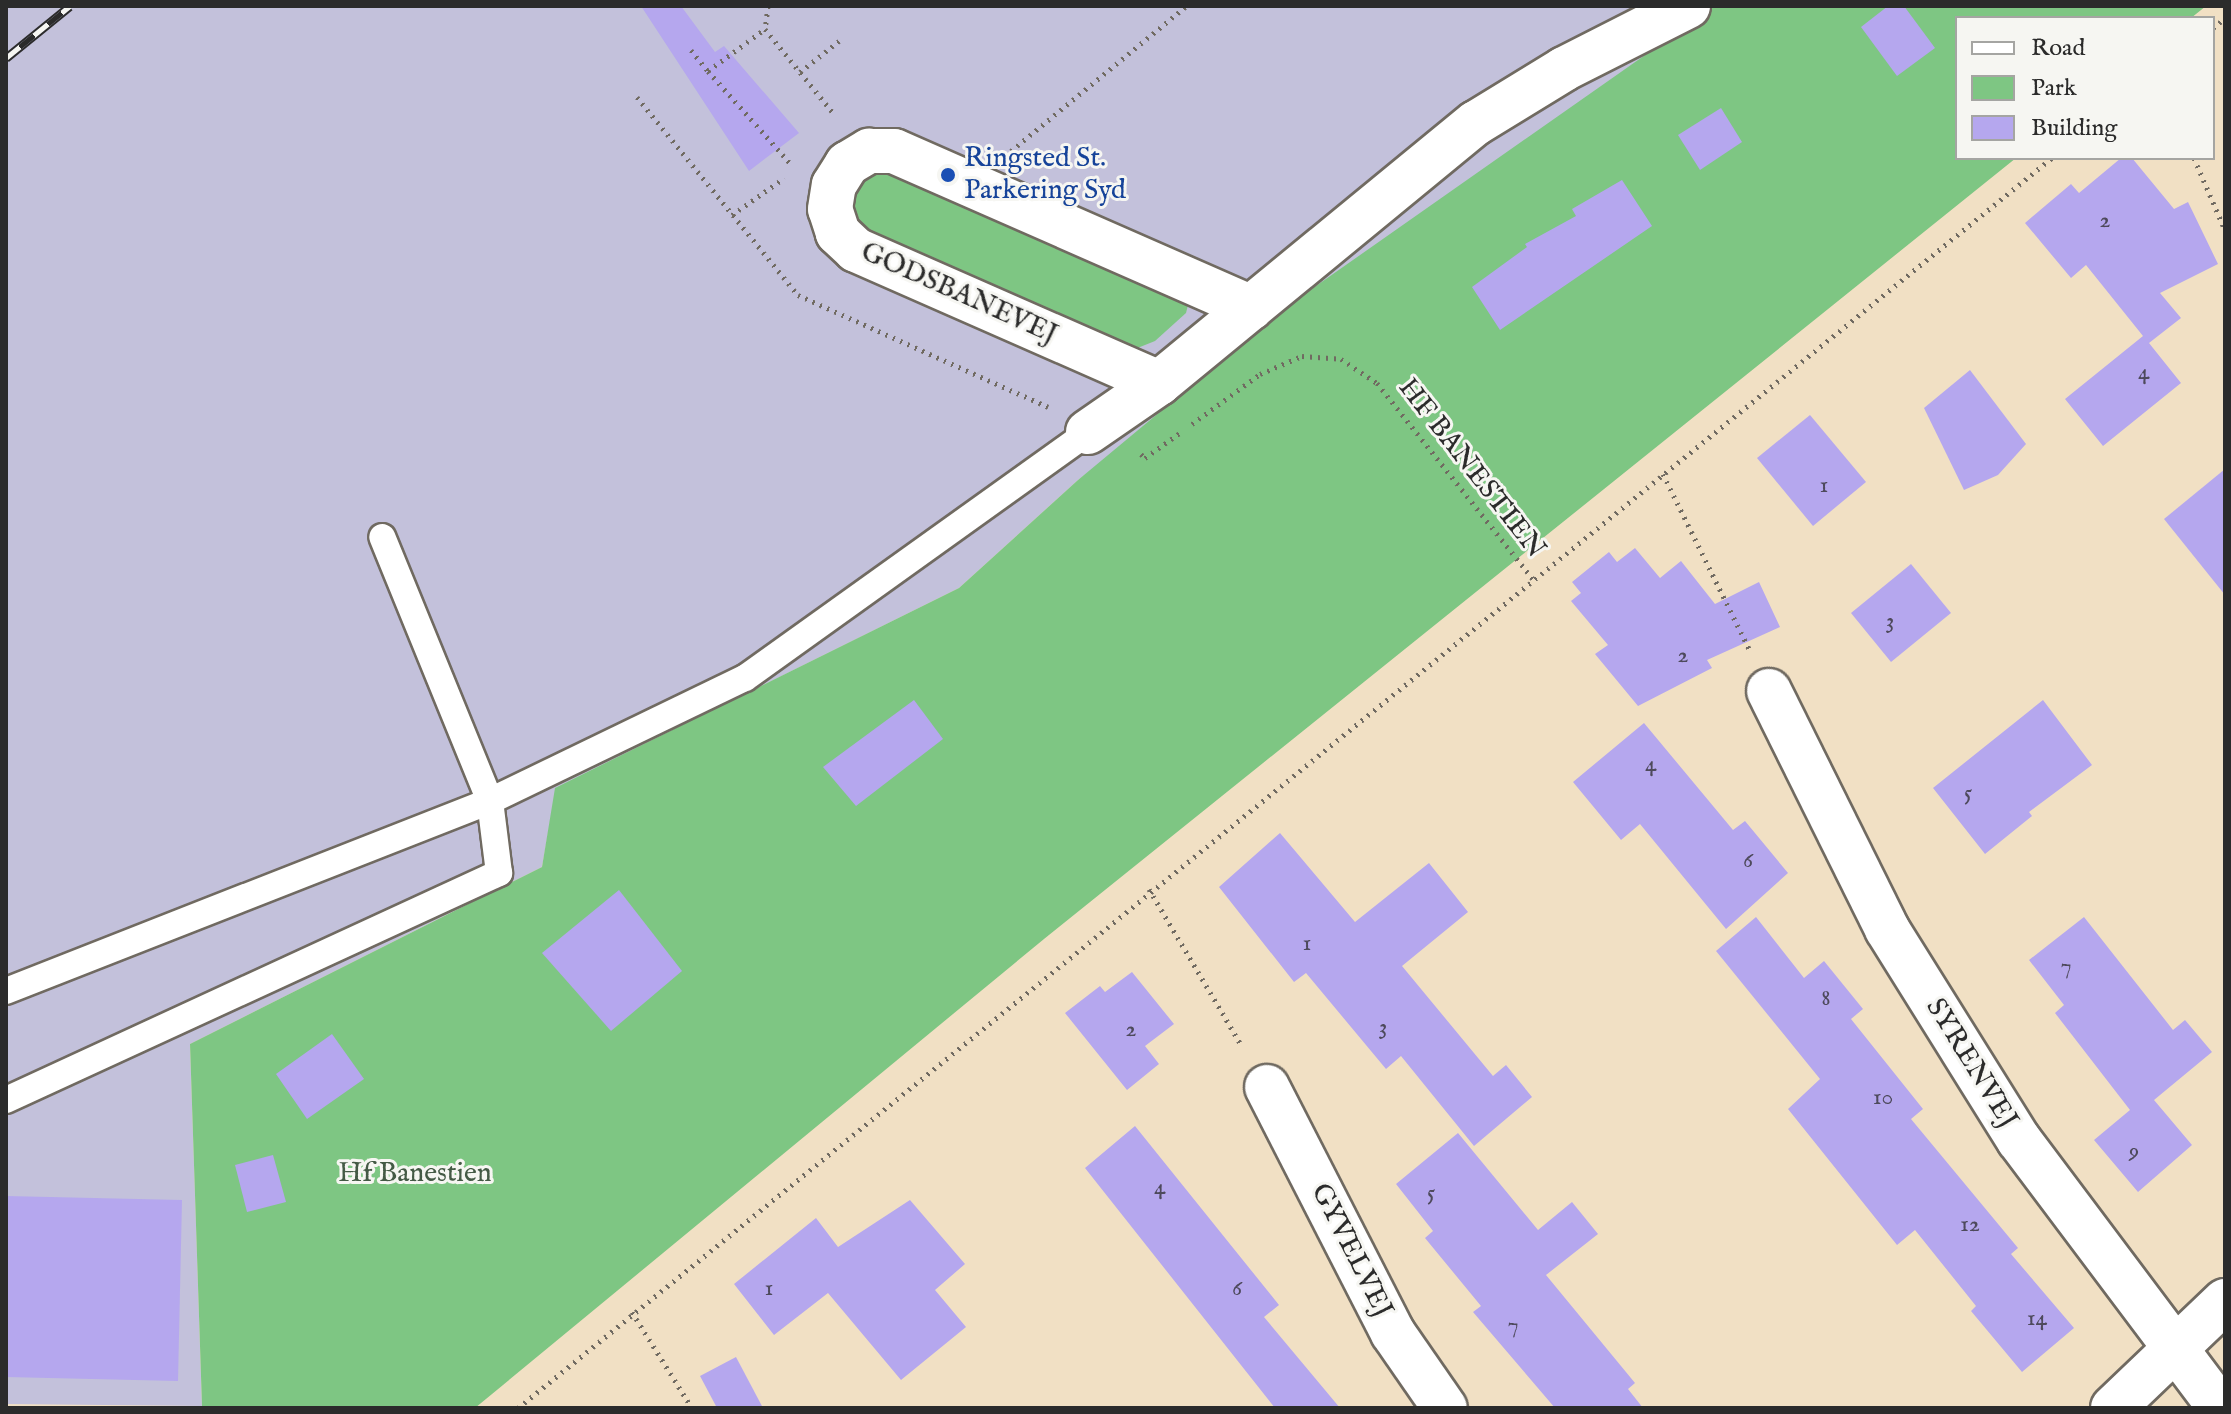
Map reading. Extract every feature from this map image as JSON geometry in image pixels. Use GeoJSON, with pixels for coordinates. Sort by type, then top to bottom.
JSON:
{"type":"FeatureCollection","features":[{"type":"Feature","properties":{"kind":"street"},"geometry":{"type":"LineString","coordinates":[[1088,432],[1159,383],[1476,123],[1564,69],[1688,6]]}},
{"type":"Feature","properties":{"kind":"street","name":"GODSBANEVEJ"},"geometry":{"type":"LineString","coordinates":[[1159,383],[856,250],[838,233],[830,209],[834,185],[847,164],[869,151],[894,151],[1251,308]]}},
{"type":"Feature","properties":{"kind":"street","name":"SYRENVEJ"},"geometry":{"type":"LineString","coordinates":[[1769,691],[1887,929],[2019,1140],[2174,1351],[2220,1408]]}},
{"type":"Feature","properties":{"kind":"street","name":"GYVELVEJ"},"geometry":{"type":"LineString","coordinates":[[1267,1087],[1393,1333],[1445,1408]]}},
{"type":"Feature","properties":{"kind":"street"},"geometry":{"type":"LineString","coordinates":[[2113,1408],[2225,1301]]}},
{"type":"Feature","properties":{"kind":"lane"},"geometry":{"type":"LineString","coordinates":[[6,991],[490,801],[745,678],[1088,432]]}},
{"type":"Feature","properties":{"kind":"lane"},"geometry":{"type":"LineString","coordinates":[[6,1100],[499,873],[490,801],[382,537]]}},
{"type":"Feature","properties":{"kind":"path"},"geometry":{"type":"LineString","coordinates":[[708,71],[765,29],[768,6]]}},
{"type":"Feature","properties":{"kind":"path"},"geometry":{"type":"LineString","coordinates":[[1056,114],[1186,6]]}},
{"type":"Feature","properties":{"kind":"path"},"geometry":{"type":"LineString","coordinates":[[765,29],[836,117]]}},
{"type":"Feature","properties":{"kind":"path"},"geometry":{"type":"LineString","coordinates":[[800,72],[839,41]]}},
{"type":"Feature","properties":{"kind":"path"},"geometry":{"type":"LineString","coordinates":[[691,50],[796,169],[732,215]]}},
{"type":"Feature","properties":{"kind":"path"},"geometry":{"type":"LineString","coordinates":[[518,1408],[1149,889],[2050,160]]}},
{"type":"Feature","properties":{"kind":"path"},"geometry":{"type":"LineString","coordinates":[[2195,160],[2225,230]]}},
{"type":"Feature","properties":{"kind":"path","name":"HF BANESTIEN"},"geometry":{"type":"LineString","coordinates":[[1134,446],[1145,458],[1260,374],[1302,356],[1341,359],[1377,383],[1533,579]]}},
{"type":"Feature","properties":{"kind":"path"},"geometry":{"type":"LineString","coordinates":[[1663,474],[1769,691]]}},
{"type":"Feature","properties":{"kind":"path"},"geometry":{"type":"LineString","coordinates":[[1149,889],[1267,1087]]}},
{"type":"Feature","properties":{"kind":"path"},"geometry":{"type":"LineString","coordinates":[[632,1312],[692,1408]]}},
{"type":"Feature","properties":{"kind":"shaded area"},"geometry":{"type":"Polygon","coordinates":[[[6,6],[1715,6],[1528,140],[1078,480],[959,588],[556,788],[542,867],[190,1044],[202,1406],[6,1404],[6,6]]]}},
{"type":"Feature","properties":{"kind":"green space","name":"Hf Banestien"},"geometry":{"type":"Polygon","coordinates":[[[1715,6],[2206,6],[2194,16],[1955,16],[1955,160],[2014,160],[1044,939],[475,1408],[6,1408],[202,1406],[190,1044],[542,867],[555,788],[959,588],[1078,480],[1286,307],[1715,6]]]}},
{"type":"Feature","properties":{"kind":"green space"},"geometry":{"type":"Polygon","coordinates":[[[889,167],[1179,297],[1188,305],[1186,313],[1155,341],[1135,349],[876,238],[854,215],[852,198],[868,171],[889,167]]]}},
{"type":"Feature","properties":{"kind":"building"},"geometry":{"type":"Polygon","coordinates":[[[641,6],[681,6],[715,52],[724,46],[799,133],[749,171],[641,6]]]}},
{"type":"Feature","properties":{"kind":"building"},"geometry":{"type":"Polygon","coordinates":[[[1888,6],[1904,6],[1935,48],[1897,76],[1861,27],[1888,6]]]}},
{"type":"Feature","properties":{"kind":"building"},"geometry":{"type":"Polygon","coordinates":[[[1721,108],[1742,142],[1700,170],[1678,135],[1721,108]]]}},
{"type":"Feature","properties":{"kind":"building"},"geometry":{"type":"Polygon","coordinates":[[[2119,160],[2134,160],[2174,209],[2188,202],[2218,264],[2160,293],[2181,318],[2149,343],[2181,383],[2103,446],[2065,399],[2143,336],[2086,265],[2071,278],[2025,223],[2071,184],[2079,193],[2119,160]]]}},
{"type":"Feature","properties":{"kind":"building"},"geometry":{"type":"Polygon","coordinates":[[[1622,180],[1652,226],[1500,330],[1472,287],[1527,247],[1525,244],[1576,216],[1572,209],[1622,180]]]}},
{"type":"Feature","properties":{"kind":"building"},"geometry":{"type":"Polygon","coordinates":[[[1970,370],[2026,444],[1998,475],[1964,490],[1924,408],[1970,370]]]}},
{"type":"Feature","properties":{"kind":"building"},"geometry":{"type":"Polygon","coordinates":[[[1810,415],[1866,482],[1813,526],[1757,458],[1810,415]]]}},
{"type":"Feature","properties":{"kind":"building"},"geometry":{"type":"Polygon","coordinates":[[[2225,469],[2225,595],[2164,519],[2225,469]]]}},
{"type":"Feature","properties":{"kind":"building"},"geometry":{"type":"Polygon","coordinates":[[[1635,548],[1660,578],[1681,561],[1715,604],[1759,582],[1780,627],[1707,660],[1712,668],[1638,706],[1595,654],[1608,645],[1571,601],[1581,593],[1572,582],[1609,552],[1617,562],[1635,548]]]}},
{"type":"Feature","properties":{"kind":"building"},"geometry":{"type":"Polygon","coordinates":[[[1911,564],[1951,613],[1891,662],[1851,613],[1911,564]]]}},
{"type":"Feature","properties":{"kind":"building"},"geometry":{"type":"Polygon","coordinates":[[[914,700],[943,739],[856,806],[823,767],[914,700]]]}},
{"type":"Feature","properties":{"kind":"building"},"geometry":{"type":"Polygon","coordinates":[[[2043,700],[2092,765],[2029,812],[2032,816],[1985,854],[1933,788],[2043,700]]]}},
{"type":"Feature","properties":{"kind":"building"},"geometry":{"type":"Polygon","coordinates":[[[1644,723],[1733,830],[1745,821],[1788,873],[1726,929],[1640,824],[1621,840],[1573,782],[1644,723]]]}},
{"type":"Feature","properties":{"kind":"building"},"geometry":{"type":"Polygon","coordinates":[[[1280,833],[1355,922],[1429,863],[1468,912],[1402,966],[1493,1076],[1506,1065],[1532,1097],[1474,1146],[1401,1056],[1386,1069],[1306,973],[1294,982],[1219,887],[1280,833]]]}},
{"type":"Feature","properties":{"kind":"building"},"geometry":{"type":"Polygon","coordinates":[[[619,890],[682,971],[611,1031],[542,953],[619,890]]]}},
{"type":"Feature","properties":{"kind":"building"},"geometry":{"type":"Polygon","coordinates":[[[1756,917],[1804,978],[1824,961],[1863,1009],[1851,1019],[1923,1109],[1911,1119],[2018,1248],[2011,1254],[2074,1328],[2022,1372],[1971,1311],[1976,1306],[1915,1230],[1897,1245],[1788,1109],[1820,1079],[1716,951],[1756,917]]]}},
{"type":"Feature","properties":{"kind":"building"},"geometry":{"type":"Polygon","coordinates":[[[2084,917],[2173,1030],[2185,1020],[2212,1052],[2154,1100],[2192,1145],[2138,1192],[2094,1140],[2130,1110],[2055,1013],[2064,1005],[2029,960],[2084,917]]]}},
{"type":"Feature","properties":{"kind":"building"},"geometry":{"type":"Polygon","coordinates":[[[1132,972],[1174,1024],[1145,1046],[1159,1064],[1127,1090],[1065,1013],[1100,986],[1105,992],[1132,972]]]}},
{"type":"Feature","properties":{"kind":"building"},"geometry":{"type":"Polygon","coordinates":[[[332,1034],[364,1079],[307,1119],[276,1074],[332,1034]]]}},
{"type":"Feature","properties":{"kind":"building"},"geometry":{"type":"Polygon","coordinates":[[[1135,1126],[1279,1305],[1264,1317],[1340,1408],[1275,1408],[1085,1168],[1135,1126]]]}},
{"type":"Feature","properties":{"kind":"building"},"geometry":{"type":"Polygon","coordinates":[[[1458,1133],[1538,1230],[1572,1202],[1598,1234],[1546,1275],[1635,1383],[1628,1389],[1643,1408],[1555,1408],[1473,1312],[1481,1306],[1425,1238],[1433,1231],[1396,1184],[1458,1133]]]}},
{"type":"Feature","properties":{"kind":"building"},"geometry":{"type":"Polygon","coordinates":[[[273,1155],[286,1202],[247,1212],[235,1165],[273,1155]]]}},
{"type":"Feature","properties":{"kind":"building"},"geometry":{"type":"Polygon","coordinates":[[[6,1196],[182,1200],[178,1381],[6,1377],[6,1196]]]}},
{"type":"Feature","properties":{"kind":"building"},"geometry":{"type":"Polygon","coordinates":[[[910,1200],[965,1264],[935,1290],[966,1327],[901,1380],[828,1293],[774,1335],[734,1284],[816,1218],[838,1247],[910,1200]]]}},
{"type":"Feature","properties":{"kind":"building"},"geometry":{"type":"Polygon","coordinates":[[[736,1357],[763,1408],[717,1408],[700,1376],[736,1357]]]}},
{"type":"Feature","properties":{"kind":"railway"},"geometry":{"type":"LineString","coordinates":[[6,58],[70,6]]}},
{"type":"Feature","properties":{"kind":"place","name":"Ringsted St. Parkering Syd"},"geometry":{"type":"Point","coordinates":[948,175]}}]}
